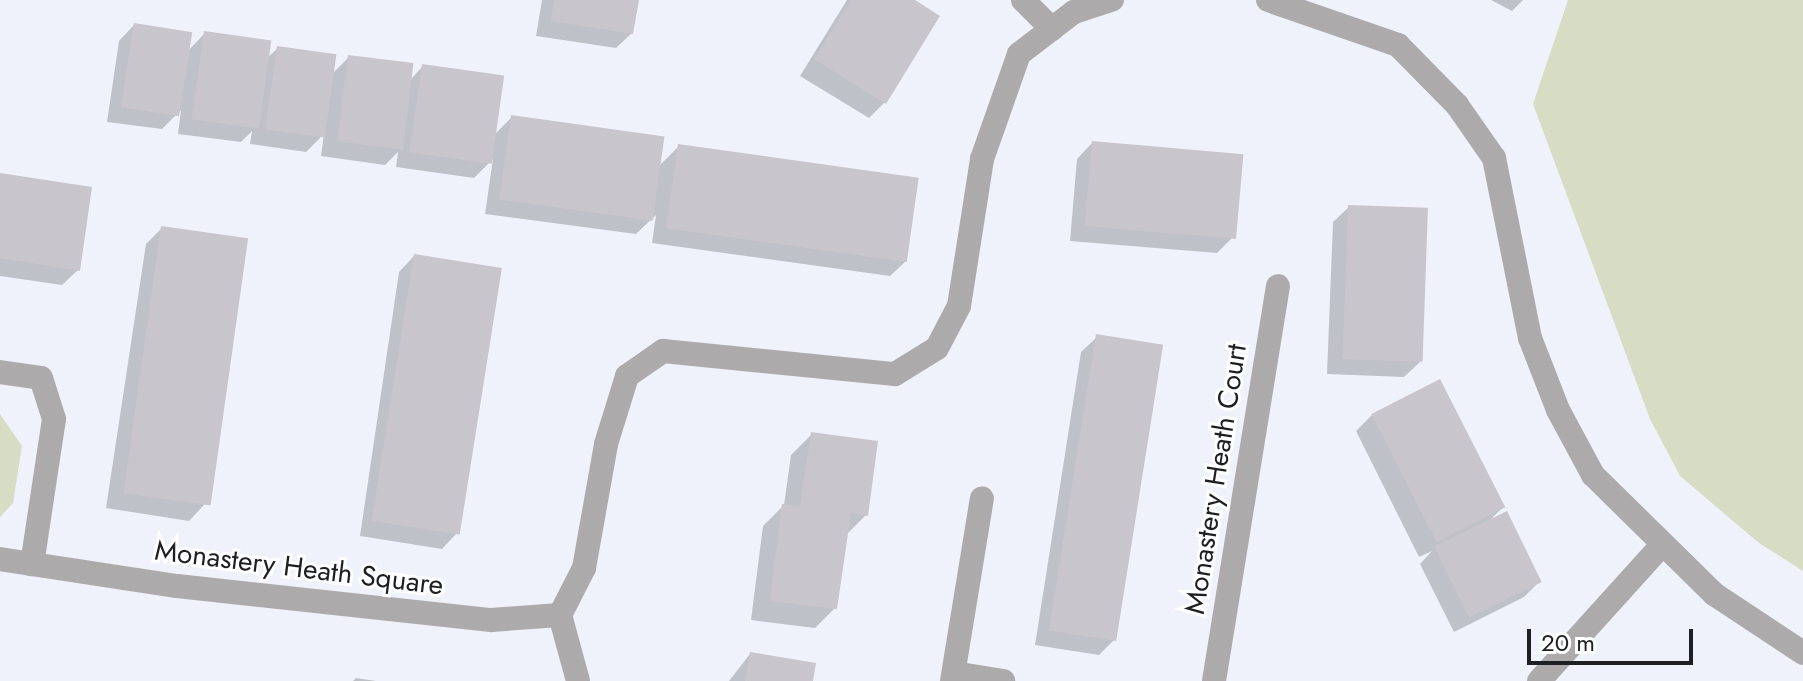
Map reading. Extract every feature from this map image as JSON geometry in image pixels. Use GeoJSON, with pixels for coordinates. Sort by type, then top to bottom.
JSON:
{"type":"FeatureCollection","features":[{"type":"Feature","properties":{"kind":"street"},"geometry":{"type":"LineString","coordinates":[[1023,0],[1052,29]]}},
{"type":"Feature","properties":{"kind":"street"},"geometry":{"type":"LineString","coordinates":[[578,681],[560,615],[584,568],[606,444],[627,376],[663,351],[895,374],[937,348],[959,306],[982,159],[1019,54],[1074,12],[1112,0]]}},
{"type":"Feature","properties":{"kind":"street"},"geometry":{"type":"LineString","coordinates":[[1268,0],[1398,45],[1457,105],[1494,158],[1530,338],[1558,410],[1593,475],[1714,594],[1803,653]]}},
{"type":"Feature","properties":{"kind":"street","name":"Monastery Heath Court"},"geometry":{"type":"LineString","coordinates":[[1214,681],[1278,286]]}},
{"type":"Feature","properties":{"kind":"street"},"geometry":{"type":"LineString","coordinates":[[0,372],[41,378],[54,419],[32,564]]}},
{"type":"Feature","properties":{"kind":"street"},"geometry":{"type":"LineString","coordinates":[[982,498],[953,677],[1003,681]]}},
{"type":"Feature","properties":{"kind":"street"},"geometry":{"type":"LineString","coordinates":[[1539,681],[1583,636],[1662,545]]}},
{"type":"Feature","properties":{"kind":"street","name":"Monastery Heath Square"},"geometry":{"type":"LineString","coordinates":[[0,559],[177,586],[491,620],[560,615]]}},
{"type":"Feature","properties":{"kind":"green space"},"geometry":{"type":"Polygon","coordinates":[[[1568,0],[1803,0],[1803,571],[1759,543],[1680,476],[1650,419],[1533,104],[1568,0]]]}},
{"type":"Feature","properties":{"kind":"green space"},"geometry":{"type":"Polygon","coordinates":[[[0,414],[22,446],[13,503],[0,517],[0,414]]]}},
{"type":"Feature","properties":{"kind":"building"},"geometry":{"type":"Polygon","coordinates":[[[554,0],[639,0],[633,34],[551,21],[554,0]]]}},
{"type":"Feature","properties":{"kind":"building"},"geometry":{"type":"Polygon","coordinates":[[[851,0],[915,0],[940,16],[886,104],[814,59],[851,0]]]}},
{"type":"Feature","properties":{"kind":"building"},"geometry":{"type":"Polygon","coordinates":[[[134,23],[192,32],[179,116],[121,107],[134,23]]]}},
{"type":"Feature","properties":{"kind":"building"},"geometry":{"type":"Polygon","coordinates":[[[204,31],[271,40],[259,129],[192,119],[204,31]]]}},
{"type":"Feature","properties":{"kind":"building"},"geometry":{"type":"Polygon","coordinates":[[[277,46],[336,54],[325,138],[265,129],[277,46]]]}},
{"type":"Feature","properties":{"kind":"building"},"geometry":{"type":"Polygon","coordinates":[[[348,55],[414,63],[403,149],[337,141],[348,55]]]}},
{"type":"Feature","properties":{"kind":"building"},"geometry":{"type":"Polygon","coordinates":[[[422,64],[504,76],[492,164],[410,152],[422,64]]]}},
{"type":"Feature","properties":{"kind":"building"},"geometry":{"type":"Polygon","coordinates":[[[511,115],[664,137],[653,221],[499,199],[511,115]]]}},
{"type":"Feature","properties":{"kind":"building"},"geometry":{"type":"Polygon","coordinates":[[[1092,141],[1243,154],[1236,239],[1085,226],[1092,141]]]}},
{"type":"Feature","properties":{"kind":"building"},"geometry":{"type":"Polygon","coordinates":[[[678,144],[919,178],[907,262],[666,228],[678,144]]]}},
{"type":"Feature","properties":{"kind":"building"},"geometry":{"type":"Polygon","coordinates":[[[0,173],[92,187],[80,271],[0,258],[0,173]]]}},
{"type":"Feature","properties":{"kind":"building"},"geometry":{"type":"Polygon","coordinates":[[[1348,205],[1428,208],[1423,362],[1343,359],[1348,205]]]}},
{"type":"Feature","properties":{"kind":"building"},"geometry":{"type":"Polygon","coordinates":[[[161,226],[248,238],[211,506],[123,493],[161,226]]]}},
{"type":"Feature","properties":{"kind":"building"},"geometry":{"type":"Polygon","coordinates":[[[414,254],[502,268],[460,535],[372,521],[414,254]]]}},
{"type":"Feature","properties":{"kind":"building"},"geometry":{"type":"Polygon","coordinates":[[[1096,334],[1163,345],[1116,641],[1049,630],[1096,334]]]}},
{"type":"Feature","properties":{"kind":"building"},"geometry":{"type":"Polygon","coordinates":[[[1440,379],[1505,507],[1437,542],[1371,414],[1440,379]]]}},
{"type":"Feature","properties":{"kind":"building"},"geometry":{"type":"Polygon","coordinates":[[[811,432],[878,441],[868,516],[851,513],[837,609],[770,601],[782,504],[800,506],[811,432]]]}},
{"type":"Feature","properties":{"kind":"building"},"geometry":{"type":"Polygon","coordinates":[[[1507,511],[1542,582],[1469,618],[1434,547],[1507,511]]]}},
{"type":"Feature","properties":{"kind":"building"},"geometry":{"type":"Polygon","coordinates":[[[750,652],[816,663],[813,681],[745,681],[750,652]]]}}]}
